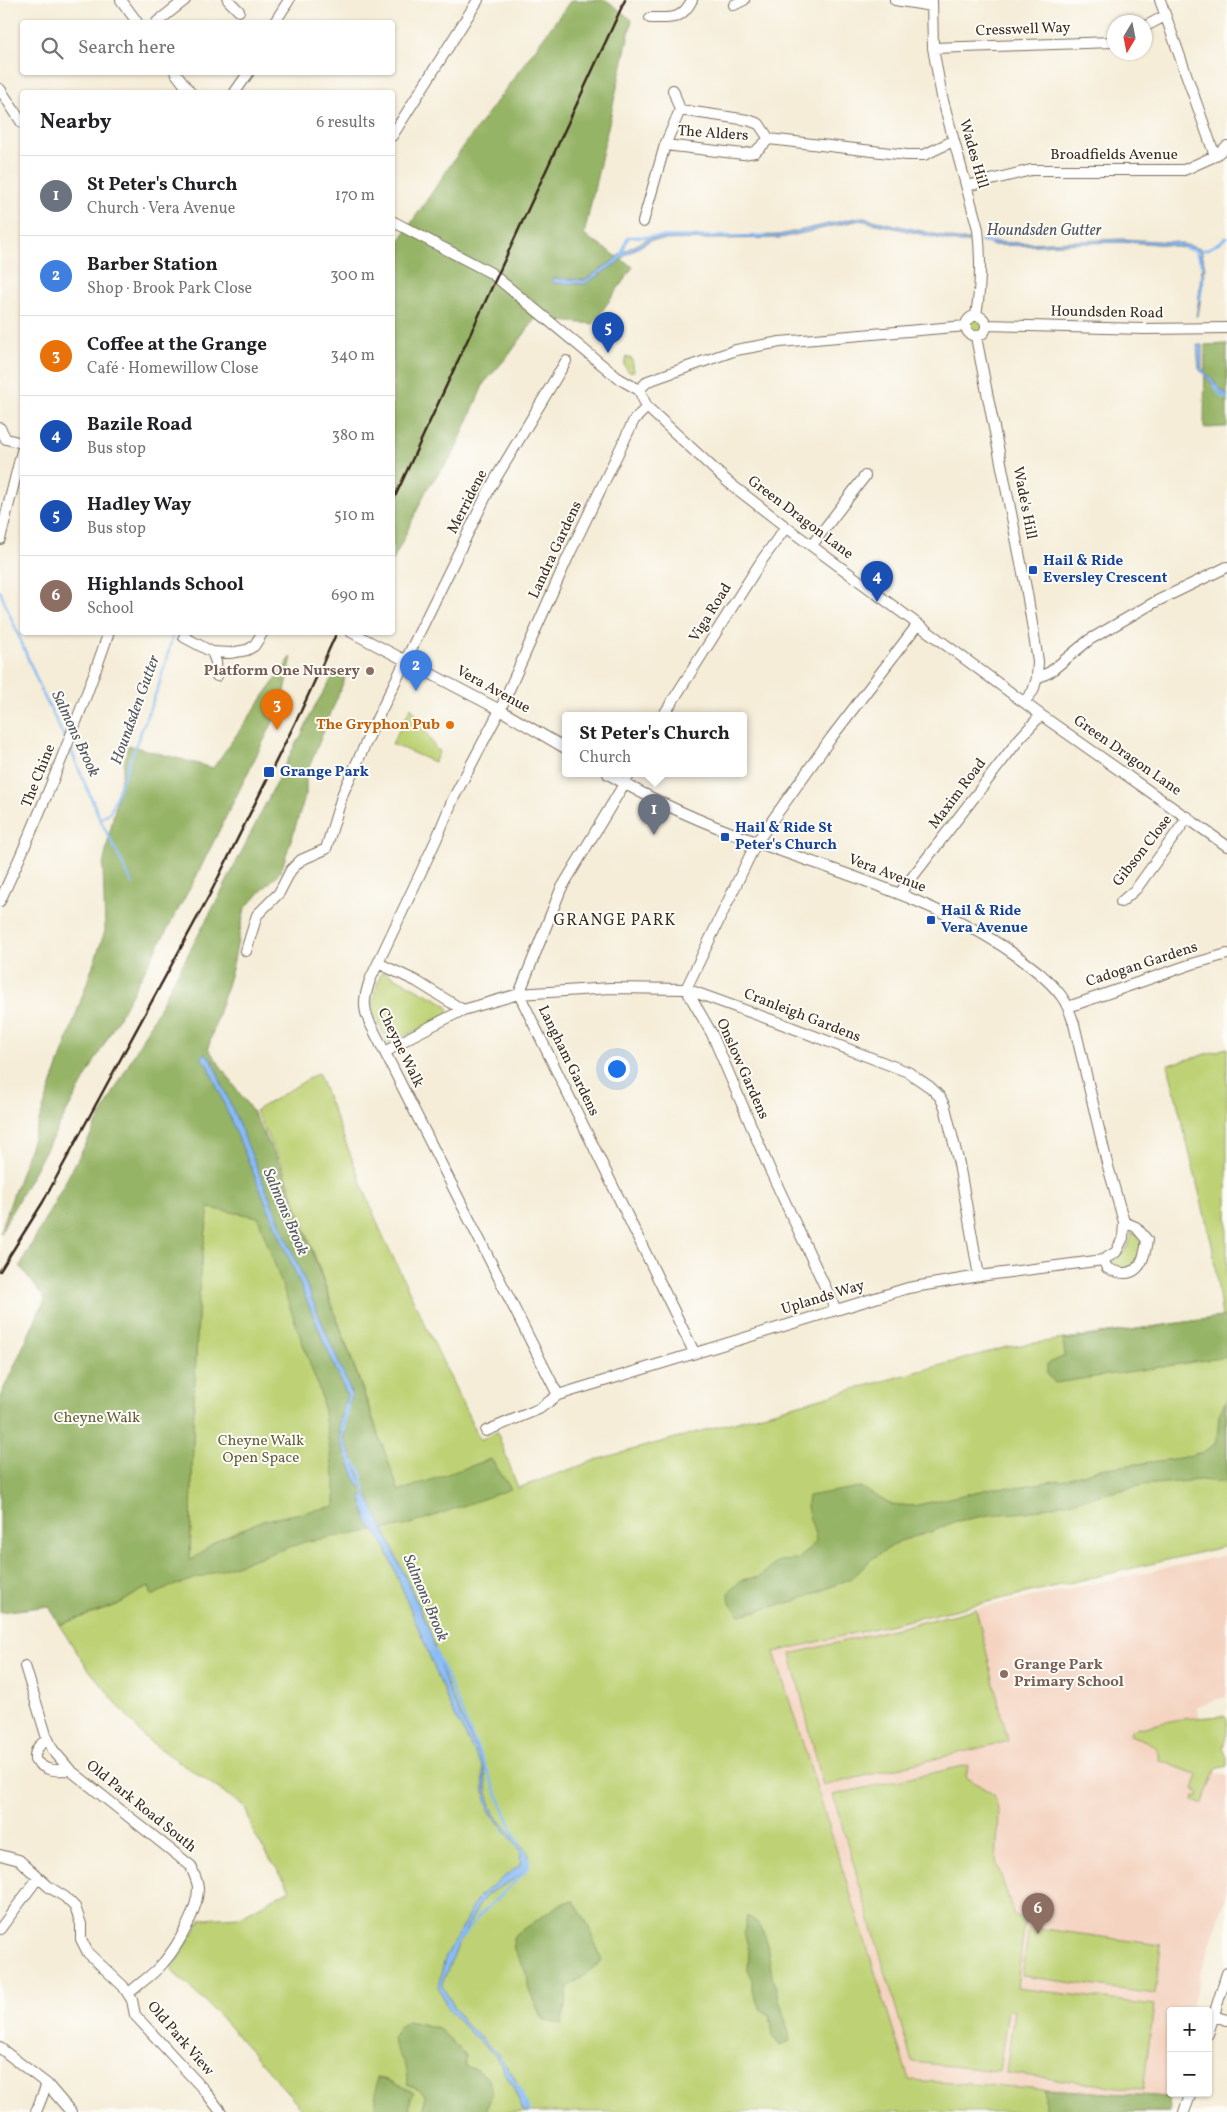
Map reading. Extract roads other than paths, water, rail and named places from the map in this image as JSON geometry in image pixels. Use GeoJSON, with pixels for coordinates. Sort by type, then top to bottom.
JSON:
{"type":"FeatureCollection","features":[{"type":"Feature","properties":{"kind":"street"},"geometry":{"type":"LineString","coordinates":[[121,0],[136,20]]}},
{"type":"Feature","properties":{"kind":"street"},"geometry":{"type":"LineString","coordinates":[[160,20],[185,0]]}},
{"type":"Feature","properties":{"kind":"street"},"geometry":{"type":"LineString","coordinates":[[228,0],[239,11]]}},
{"type":"Feature","properties":{"kind":"street"},"geometry":{"type":"LineString","coordinates":[[276,20],[289,0]]}},
{"type":"Feature","properties":{"kind":"street"},"geometry":{"type":"LineString","coordinates":[[395,131],[478,0]]}},
{"type":"Feature","properties":{"kind":"street"},"geometry":{"type":"LineString","coordinates":[[650,18],[672,18],[682,15],[692,0]]}},
{"type":"Feature","properties":{"kind":"street"},"geometry":{"type":"LineString","coordinates":[[734,6],[744,0]]}},
{"type":"Feature","properties":{"kind":"street"},"geometry":{"type":"LineString","coordinates":[[895,0],[932,3]]}},
{"type":"Feature","properties":{"kind":"street"},"geometry":{"type":"LineString","coordinates":[[1160,0],[1214,156]]}},
{"type":"Feature","properties":{"kind":"street","name":"Wades Hill"},"geometry":{"type":"LineString","coordinates":[[932,3],[934,48],[942,97],[978,229],[980,250],[979,296],[976,316]]}},
{"type":"Feature","properties":{"kind":"street"},"geometry":{"type":"LineString","coordinates":[[1152,23],[1165,16]]}},
{"type":"Feature","properties":{"kind":"street","name":"Cresswell Way"},"geometry":{"type":"LineString","coordinates":[[934,48],[1107,42]]}},
{"type":"Feature","properties":{"kind":"street"},"geometry":{"type":"LineString","coordinates":[[177,75],[188,90]]}},
{"type":"Feature","properties":{"kind":"street"},"geometry":{"type":"LineString","coordinates":[[236,90],[246,75]]}},
{"type":"Feature","properties":{"kind":"street"},"geometry":{"type":"LineString","coordinates":[[0,89],[20,120]]}},
{"type":"Feature","properties":{"kind":"street"},"geometry":{"type":"LineString","coordinates":[[673,90],[680,110]]}},
{"type":"Feature","properties":{"kind":"street","name":"The Alders"},"geometry":{"type":"LineString","coordinates":[[770,140],[759,124],[748,120],[680,110],[665,145],[743,154],[756,152],[770,140],[907,155],[924,155],[953,141]]}},
{"type":"Feature","properties":{"kind":"street"},"geometry":{"type":"LineString","coordinates":[[643,222],[665,145]]}},
{"type":"Feature","properties":{"kind":"street","name":"Broadfields Avenue"},"geometry":{"type":"LineString","coordinates":[[967,186],[1031,170],[1184,170],[1214,156],[1227,146]]}},
{"type":"Feature","properties":{"kind":"street"},"geometry":{"type":"LineString","coordinates":[[395,223],[491,273],[618,378],[639,390],[648,382],[736,350],[780,342],[966,326]]}},
{"type":"Feature","properties":{"kind":"street"},"geometry":{"type":"LineString","coordinates":[[976,316],[983,318],[986,325],[984,333],[976,337],[968,334],[966,326],[969,318],[976,316]]}},
{"type":"Feature","properties":{"kind":"street","name":"Houndsden Road"},"geometry":{"type":"LineString","coordinates":[[986,325],[1144,329],[1227,328]]}},
{"type":"Feature","properties":{"kind":"street","name":"Wade's Hill"},"geometry":{"type":"LineString","coordinates":[[976,337],[1027,593],[1038,661],[1037,678],[1033,691],[1024,702]]}},
{"type":"Feature","properties":{"kind":"street","name":"Merridene"},"geometry":{"type":"LineString","coordinates":[[246,951],[257,915],[279,893],[291,870],[301,860],[326,849],[343,793],[375,723],[490,488],[566,362]]}},
{"type":"Feature","properties":{"kind":"street","name":"Green Dragon Lane"},"geometry":{"type":"LineString","coordinates":[[639,390],[647,408],[728,482],[1041,715],[1227,846]]}},
{"type":"Feature","properties":{"kind":"street","name":"Landra Gardens"},"geometry":{"type":"LineString","coordinates":[[500,710],[566,558],[634,420],[647,408]]}},
{"type":"Feature","properties":{"kind":"street"},"geometry":{"type":"LineString","coordinates":[[0,428],[6,439],[20,442]]}},
{"type":"Feature","properties":{"kind":"street"},"geometry":{"type":"LineString","coordinates":[[0,539],[18,495],[20,462]]}},
{"type":"Feature","properties":{"kind":"street"},"geometry":{"type":"LineString","coordinates":[[812,545],[865,476]]}},
{"type":"Feature","properties":{"kind":"street","name":"Viga Road"},"geometry":{"type":"LineString","coordinates":[[666,712],[762,560],[786,526]]}},
{"type":"Feature","properties":{"kind":"street"},"geometry":{"type":"LineString","coordinates":[[1037,678],[1050,672],[1089,640],[1155,602],[1227,567]]}},
{"type":"Feature","properties":{"kind":"street"},"geometry":{"type":"LineString","coordinates":[[686,989],[756,843],[831,738],[918,624]]}},
{"type":"Feature","properties":{"kind":"street","name":"The Chine"},"geometry":{"type":"LineString","coordinates":[[0,901],[64,754],[108,635]]}},
{"type":"Feature","properties":{"kind":"street"},"geometry":{"type":"LineString","coordinates":[[184,636],[212,652],[230,653],[248,650],[254,646],[261,635]]}},
{"type":"Feature","properties":{"kind":"street","name":"Vera Avenue"},"geometry":{"type":"LineString","coordinates":[[357,635],[500,710],[562,746]]}},
{"type":"Feature","properties":{"kind":"street"},"geometry":{"type":"LineString","coordinates":[[212,652],[216,662],[216,676]]}},
{"type":"Feature","properties":{"kind":"street","name":"Cheyne Walk"},"geometry":{"type":"LineString","coordinates":[[500,710],[452,799],[436,840],[378,963],[365,997],[364,1010],[558,1396]]}},
{"type":"Feature","properties":{"kind":"street","name":"Maxim Road"},"geometry":{"type":"LineString","coordinates":[[900,893],[1020,738],[1041,715]]}},
{"type":"Feature","properties":{"kind":"street","name":"Vera Avenue"},"geometry":{"type":"LineString","coordinates":[[613,777],[756,843],[900,893],[948,915],[994,940],[1024,961],[1052,986],[1068,1007],[1074,1024],[1107,1162],[1124,1222]]}},
{"type":"Feature","properties":{"kind":"street"},"geometry":{"type":"LineString","coordinates":[[625,784],[628,777]]}},
{"type":"Feature","properties":{"kind":"street","name":"Langham Gardens"},"geometry":{"type":"LineString","coordinates":[[625,784],[561,889],[520,994],[694,1352]]}},
{"type":"Feature","properties":{"kind":"street","name":"Gibson Close"},"geometry":{"type":"LineString","coordinates":[[1121,902],[1136,889],[1188,817]]}},
{"type":"Feature","properties":{"kind":"street","name":"Cadogan Gardens"},"geometry":{"type":"LineString","coordinates":[[1068,1007],[1192,964],[1227,954]]}},
{"type":"Feature","properties":{"kind":"street"},"geometry":{"type":"LineString","coordinates":[[378,963],[422,985],[463,1010]]}},
{"type":"Feature","properties":{"kind":"street","name":"Cranleigh Gardens"},"geometry":{"type":"LineString","coordinates":[[386,1052],[410,1037],[463,1010],[520,994],[610,988],[686,989],[908,1072],[930,1087],[940,1097],[945,1107],[959,1164],[979,1276]]}},
{"type":"Feature","properties":{"kind":"street","name":"Onslow Gardens"},"geometry":{"type":"LineString","coordinates":[[686,989],[712,1034],[770,1170],[836,1310]]}},
{"type":"Feature","properties":{"kind":"street"},"geometry":{"type":"LineString","coordinates":[[1124,1222],[1136,1227],[1147,1240],[1145,1258],[1137,1270],[1126,1273],[1114,1272],[1106,1268],[1103,1260],[1116,1252],[1123,1238],[1124,1222]]}},
{"type":"Feature","properties":{"kind":"street","name":"Uplands Way"},"geometry":{"type":"LineString","coordinates":[[486,1431],[539,1409],[558,1396],[694,1352],[908,1288],[979,1276],[1103,1260]]}},
{"type":"Feature","properties":{"kind":"street","name":"Old Park Road South"},"geometry":{"type":"LineString","coordinates":[[25,1666],[53,1750],[70,1770],[191,1866],[198,1886],[193,1910],[177,1944],[164,1962],[128,1994]]}},
{"type":"Feature","properties":{"kind":"street","name":"Old Park Road South"},"geometry":{"type":"LineString","coordinates":[[48,1739],[39,1744],[34,1754],[35,1760],[42,1769],[70,1770]]}},
{"type":"Feature","properties":{"kind":"street"},"geometry":{"type":"LineString","coordinates":[[0,1855],[19,1860],[38,1878],[0,1929]]}},
{"type":"Feature","properties":{"kind":"street","name":"Old Park View"},"geometry":{"type":"LineString","coordinates":[[38,1878],[65,1897],[75,1907],[81,1924],[81,1939],[88,1953],[123,1986],[136,2015],[205,2091],[221,2112]]}},
{"type":"Feature","properties":{"kind":"street"},"geometry":{"type":"LineString","coordinates":[[1212,2020],[1227,1973]]}},
{"type":"Feature","properties":{"kind":"street"},"geometry":{"type":"LineString","coordinates":[[1213,2016],[1227,2020]]}},
{"type":"Feature","properties":{"kind":"street"},"geometry":{"type":"LineString","coordinates":[[0,2048],[47,2084],[72,2112]]}},
{"type":"Feature","properties":{"kind":"street"},"geometry":{"type":"LineString","coordinates":[[36,2112],[47,2084]]}},
{"type":"Feature","properties":{"kind":"street"},"geometry":{"type":"LineString","coordinates":[[1184,2112],[1190,2097]]}},
{"type":"Feature","properties":{"kind":"water"},"geometry":{"type":"Polygon","coordinates":[[[860,217],[956,239],[969,240],[969,242],[955,242],[860,220],[781,238],[651,240],[627,254],[616,264],[585,284],[552,283],[552,278],[585,280],[613,261],[621,253],[649,238],[779,235],[860,217]]]}},
{"type":"Feature","properties":{"kind":"water"},"geometry":{"type":"Polygon","coordinates":[[[1123,239],[1175,242],[1201,249],[1205,268],[1198,316],[1196,316],[1202,269],[1199,251],[1148,243],[1121,242],[991,245],[991,242],[1027,243],[1123,239]]]}},
{"type":"Feature","properties":{"kind":"water"},"geometry":{"type":"Polygon","coordinates":[[[1197,345],[1202,345],[1202,368],[1227,394],[1227,397],[1221,394],[1199,369],[1197,345]]]}},
{"type":"Feature","properties":{"kind":"water"},"geometry":{"type":"Polygon","coordinates":[[[205,1053],[212,1060],[352,1394],[344,1422],[345,1442],[363,1486],[359,1487],[341,1443],[339,1422],[347,1396],[208,1066],[201,1058],[205,1053]]]}},
{"type":"Feature","properties":{"kind":"water"},"geometry":{"type":"Polygon","coordinates":[[[366,1494],[430,1632],[448,1689],[485,1768],[487,1793],[494,1814],[528,1853],[529,1861],[527,1868],[522,1874],[486,1896],[481,1903],[461,1939],[442,1986],[464,2023],[496,2052],[513,2075],[529,2112],[524,2112],[512,2085],[495,2055],[468,2031],[448,2009],[438,1986],[445,1958],[479,1896],[520,1865],[521,1851],[490,1812],[484,1792],[483,1768],[451,1709],[384,1544],[367,1522],[361,1496],[366,1494]]]}},
{"type":"Feature","properties":{"kind":"waterway","name":"Houndsden Gutter"},"geometry":{"type":"LineString","coordinates":[[621,255],[628,237],[766,236]]}},
{"type":"Feature","properties":{"kind":"waterway"},"geometry":{"type":"LineString","coordinates":[[1185,248],[1192,250],[1208,249],[1227,237]]}},
{"type":"Feature","properties":{"kind":"waterway","name":"Houndsden Gutter"},"geometry":{"type":"LineString","coordinates":[[981,242],[993,243]]}},
{"type":"Feature","properties":{"kind":"waterway","name":"Houndsden Gutter"},"geometry":{"type":"LineString","coordinates":[[1195,251],[1202,263]]}},
{"type":"Feature","properties":{"kind":"waterway","name":"Houndsden Gutter"},"geometry":{"type":"LineString","coordinates":[[1200,299],[1204,272]]}},
{"type":"Feature","properties":{"kind":"waterway","name":"Houndsden Gutter"},"geometry":{"type":"LineString","coordinates":[[1214,386],[1221,396],[1227,398]]}},
{"type":"Feature","properties":{"kind":"waterway","name":"Salmons Brook"},"geometry":{"type":"LineString","coordinates":[[0,591],[42,692],[65,739]]}},
{"type":"Feature","properties":{"kind":"waterway","name":"Houndsden Gutter"},"geometry":{"type":"LineString","coordinates":[[100,819],[110,812],[159,685],[173,635]]}},
{"type":"Feature","properties":{"kind":"waterway","name":"Salmons Brook"},"geometry":{"type":"LineString","coordinates":[[70,748],[100,819],[133,885]]}},
{"type":"Feature","properties":{"kind":"waterway","name":"Salmons Brook"},"geometry":{"type":"LineString","coordinates":[[344,1431],[348,1405]]}},
{"type":"Feature","properties":{"kind":"waterway","name":"Salmons Brook"},"geometry":{"type":"LineString","coordinates":[[354,1461],[361,1473],[366,1498]]}},
{"type":"Feature","properties":{"kind":"waterway","name":"Salmons Brook"},"geometry":{"type":"LineString","coordinates":[[435,1650],[518,1842]]}},
{"type":"Feature","properties":{"kind":"waterway","name":"Salmons Brook"},"geometry":{"type":"LineString","coordinates":[[463,1937],[478,1917],[523,1874],[529,1865],[529,1859]]}},
{"type":"Feature","properties":{"kind":"waterway","name":"Salmons Brook"},"geometry":{"type":"LineString","coordinates":[[517,2084],[530,2112]]}},
{"type":"Feature","properties":{"kind":"railway"},"geometry":{"type":"LineString","coordinates":[[395,497],[625,0]]}},
{"type":"Feature","properties":{"kind":"railway"},"geometry":{"type":"LineString","coordinates":[[0,1271],[43,1202],[210,894],[301,711],[336,635]]}},
{"type":"Feature","properties":{"kind":"place","name":"Hadley Way"},"geometry":{"type":"Point","coordinates":[608,353]}},
{"type":"Feature","properties":{"kind":"place","name":"Hail & Ride Eversley Crescent"},"geometry":{"type":"Point","coordinates":[1033,570]}},
{"type":"Feature","properties":{"kind":"place","name":"Bazile Road"},"geometry":{"type":"Point","coordinates":[877,602]}},
{"type":"Feature","properties":{"kind":"place","name":"Platform One Nursery"},"geometry":{"type":"Point","coordinates":[370,671]}},
{"type":"Feature","properties":{"kind":"place","name":"Barber Station"},"geometry":{"type":"Point","coordinates":[416,691]}},
{"type":"Feature","properties":{"kind":"place","name":"The Gryphon Pub"},"geometry":{"type":"Point","coordinates":[450,725]}},
{"type":"Feature","properties":{"kind":"place","name":"Coffee at the Grange"},"geometry":{"type":"Point","coordinates":[277,730]}},
{"type":"Feature","properties":{"kind":"place","name":"Grange Park"},"geometry":{"type":"Point","coordinates":[269,772]}},
{"type":"Feature","properties":{"kind":"place","name":"St Peter's Church"},"geometry":{"type":"Point","coordinates":[654,835]}},
{"type":"Feature","properties":{"kind":"place","name":"Hail & Ride St Peter's Church"},"geometry":{"type":"Point","coordinates":[725,837]}},
{"type":"Feature","properties":{"kind":"place","name":"Hail & Ride Vera Avenue"},"geometry":{"type":"Point","coordinates":[931,920]}},
{"type":"Feature","properties":{"kind":"place","name":"Grange Park Primary School"},"geometry":{"type":"Point","coordinates":[1004,1674]}},
{"type":"Feature","properties":{"kind":"place","name":"Highlands School"},"geometry":{"type":"Point","coordinates":[1038,1934]}},
{"type":"Feature","properties":{"kind":"district","name":"GRANGE PARK"},"geometry":{"type":"Point","coordinates":[615,921]}},
{"type":"Feature","properties":{"kind":"park label","name":"Cheyne Walk Open Space"},"geometry":{"type":"Point","coordinates":[261,1450]}}]}
